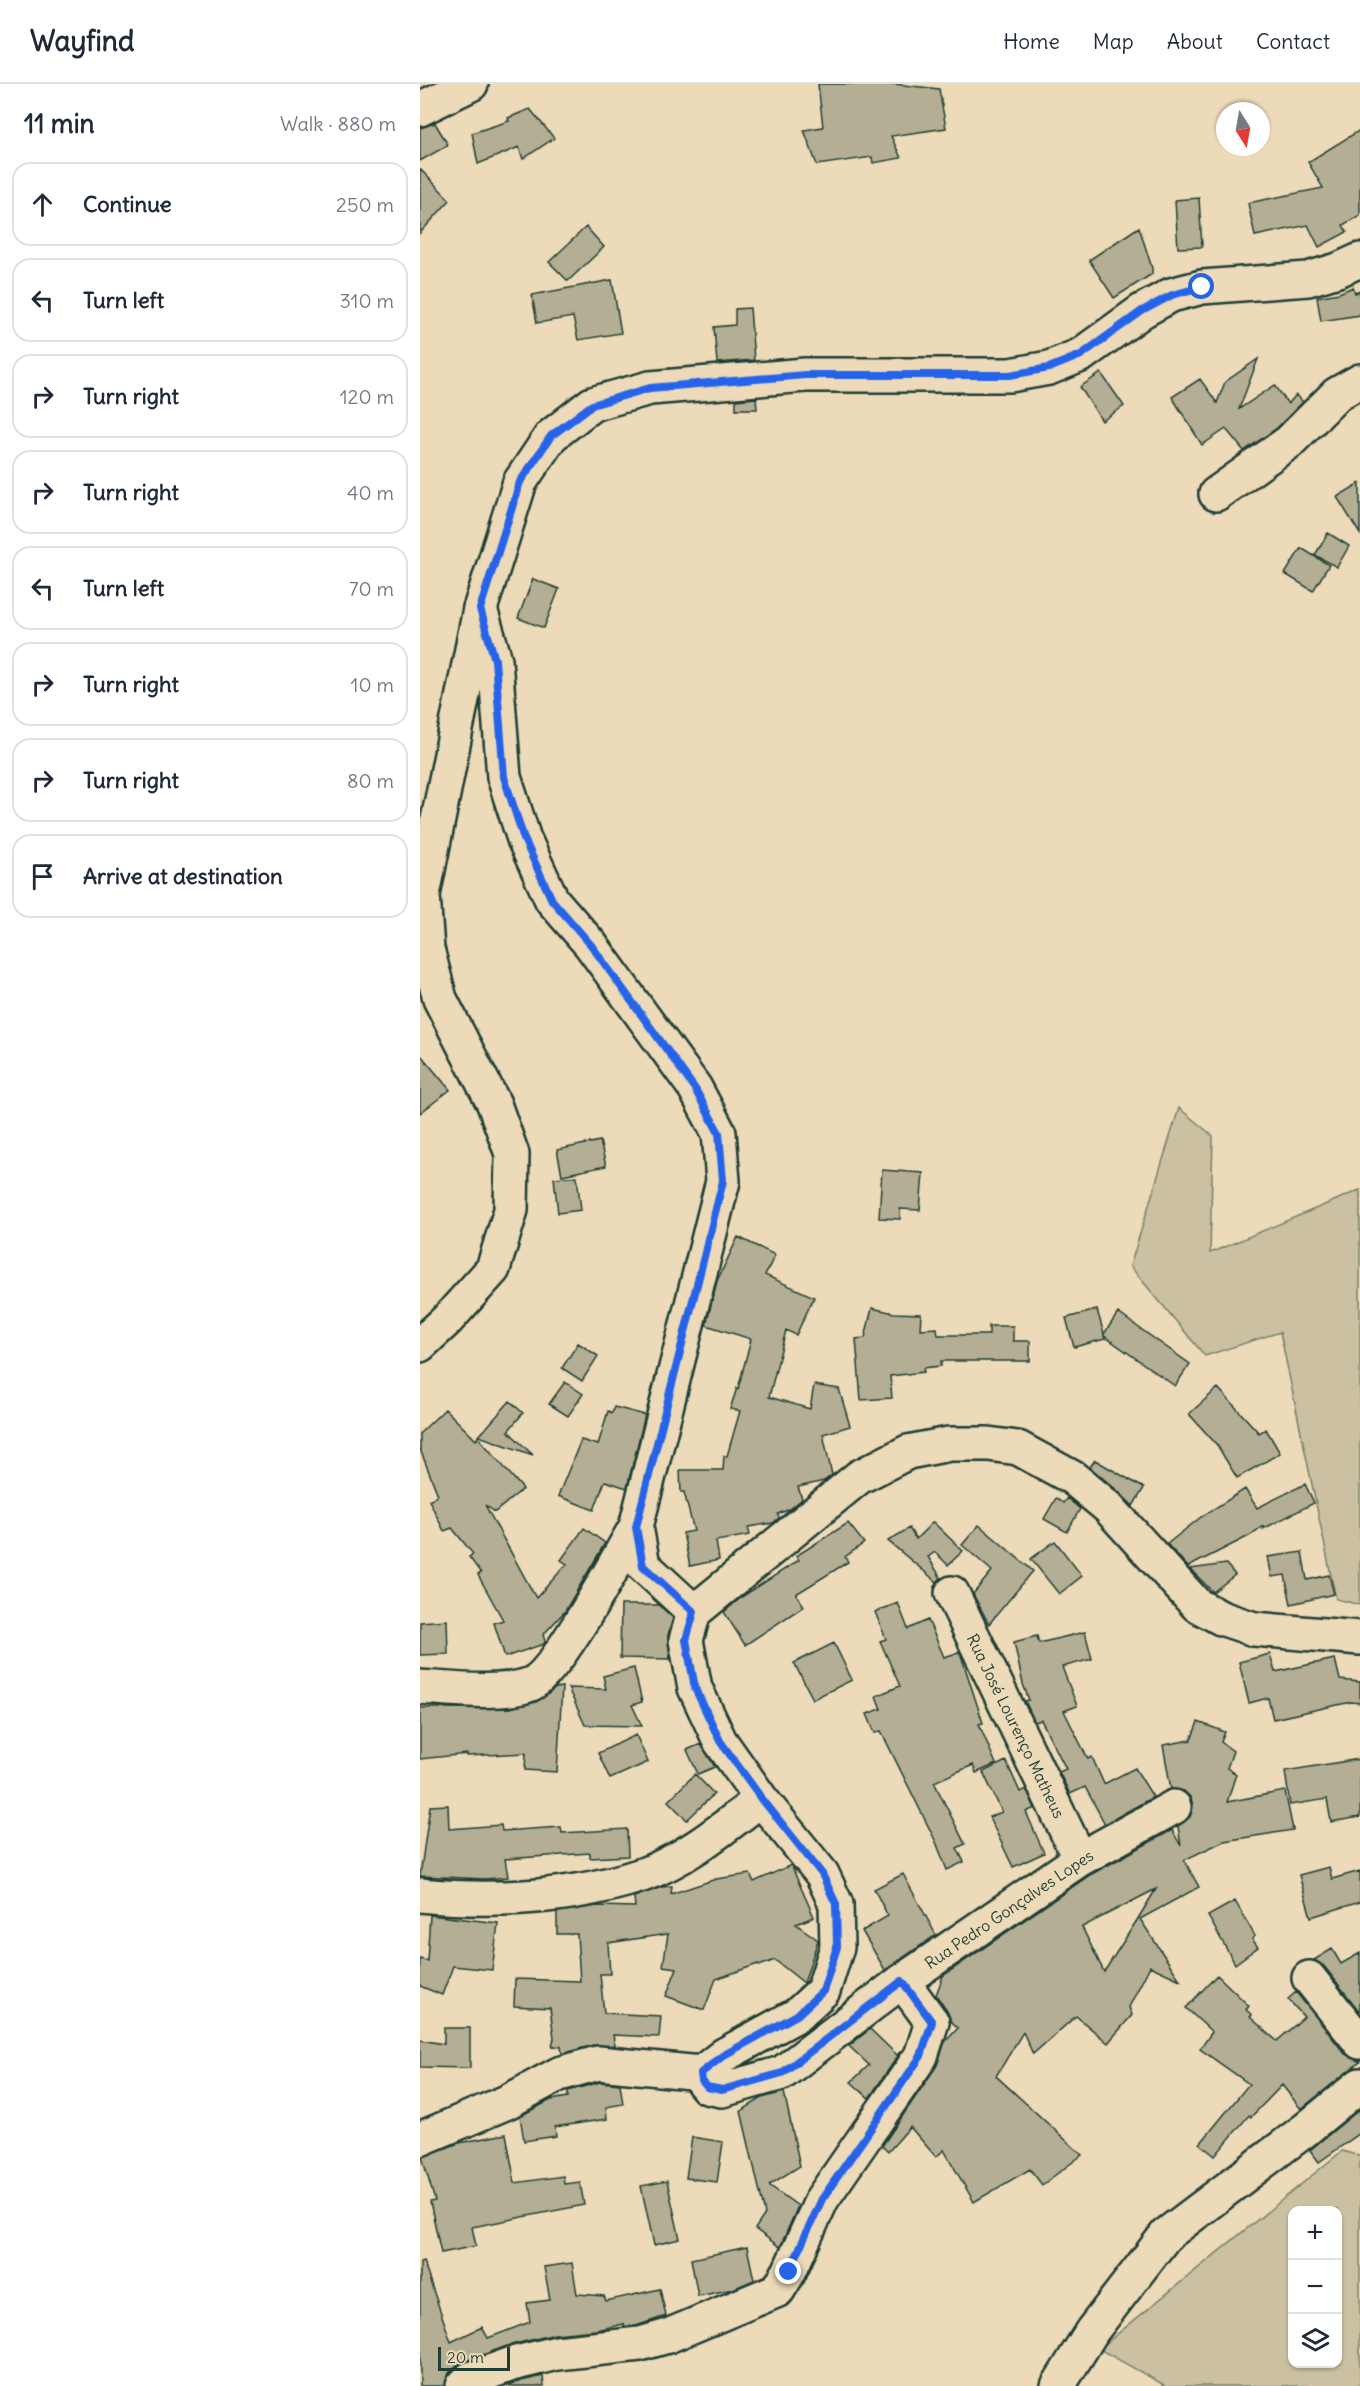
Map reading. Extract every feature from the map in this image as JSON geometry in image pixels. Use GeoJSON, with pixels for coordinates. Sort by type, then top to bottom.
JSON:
{"type":"FeatureCollection","features":[{"type":"Feature","properties":{"kind":"street"},"geometry":{"type":"LineString","coordinates":[[420,109],[471,84]]}},
{"type":"Feature","properties":{"kind":"street"},"geometry":{"type":"LineString","coordinates":[[420,1345],[447,1320],[493,1269],[511,1210],[512,1154],[494,1104],[440,999],[427,949],[423,895],[480,609],[520,482],[551,436],[592,405],[650,388],[759,378],[837,375],[1010,375],[1049,368],[1081,355],[1142,311],[1172,295],[1202,287],[1308,279],[1338,270],[1360,260]]}},
{"type":"Feature","properties":{"kind":"street"},"geometry":{"type":"LineString","coordinates":[[1216,494],[1289,442],[1337,394],[1360,381]]}},
{"type":"Feature","properties":{"kind":"street"},"geometry":{"type":"LineString","coordinates":[[420,1687],[493,1690],[532,1684],[558,1658],[636,1527],[723,1181],[719,1133],[695,1089],[591,945],[552,900],[524,839],[504,777],[495,660],[480,609]]}},
{"type":"Feature","properties":{"kind":"street"},"geometry":{"type":"LineString","coordinates":[[420,2139],[507,2102],[559,2074],[598,2063],[701,2073],[724,2055],[797,2015],[823,1991],[837,1947],[836,1904],[822,1874],[762,1799],[720,1741],[695,1688],[686,1640],[694,1612],[859,1477],[908,1452],[949,1444],[988,1444],[1018,1448],[1073,1478],[1107,1507],[1173,1576],[1197,1605],[1221,1618],[1254,1629],[1360,1638]]}},
{"type":"Feature","properties":{"kind":"street"},"geometry":{"type":"LineString","coordinates":[[636,1527],[643,1566],[694,1612]]}},
{"type":"Feature","properties":{"kind":"street","name":"Rua José Lourenço Matheus"},"geometry":{"type":"LineString","coordinates":[[952,1593],[1080,1859]]}},
{"type":"Feature","properties":{"kind":"street"},"geometry":{"type":"LineString","coordinates":[[420,1895],[465,1899],[571,1892],[643,1874],[698,1846],[762,1799]]}},
{"type":"Feature","properties":{"kind":"street","name":"Rua Pedro Gonçalves Lopes"},"geometry":{"type":"LineString","coordinates":[[701,2073],[702,2081],[707,2087],[722,2090],[782,2073],[902,1981],[1080,1859],[1174,1807]]}},
{"type":"Feature","properties":{"kind":"street"},"geometry":{"type":"LineString","coordinates":[[1309,1978],[1360,2042]]}},
{"type":"Feature","properties":{"kind":"street"},"geometry":{"type":"LineString","coordinates":[[463,2386],[470,2379],[535,2358],[557,2353],[640,2344],[668,2336],[778,2290],[789,2272],[822,2199],[921,2056],[932,2022],[902,1981]]}},
{"type":"Feature","properties":{"kind":"street"},"geometry":{"type":"LineString","coordinates":[[1058,2386],[1092,2331],[1166,2235],[1305,2130],[1360,2085]]}},
{"type":"Feature","properties":{"kind":"shaded area"},"geometry":{"type":"Polygon","coordinates":[[[1179,1108],[1213,1136],[1210,1253],[1360,1190],[1360,1605],[1336,1599],[1280,1332],[1205,1356],[1130,1266],[1179,1108]]]}},
{"type":"Feature","properties":{"kind":"shaded area"},"geometry":{"type":"Polygon","coordinates":[[[1342,2151],[1360,2156],[1360,2386],[1166,2386],[1099,2349],[1342,2151]]]}},
{"type":"Feature","properties":{"kind":"building"},"geometry":{"type":"Polygon","coordinates":[[[818,84],[894,84],[939,89],[946,128],[891,136],[901,158],[873,163],[872,157],[817,165],[804,130],[823,127],[818,84]]]}},
{"type":"Feature","properties":{"kind":"building"},"geometry":{"type":"Polygon","coordinates":[[[530,109],[554,138],[523,159],[519,147],[478,164],[472,133],[509,121],[508,118],[530,109]]]}},
{"type":"Feature","properties":{"kind":"building"},"geometry":{"type":"Polygon","coordinates":[[[435,123],[448,145],[420,161],[420,128],[435,123]]]}},
{"type":"Feature","properties":{"kind":"building"},"geometry":{"type":"Polygon","coordinates":[[[1360,130],[1360,215],[1343,225],[1347,232],[1319,247],[1308,225],[1255,236],[1248,203],[1323,188],[1308,162],[1360,130]]]}},
{"type":"Feature","properties":{"kind":"building"},"geometry":{"type":"Polygon","coordinates":[[[420,169],[450,200],[420,233],[420,169]]]}},
{"type":"Feature","properties":{"kind":"building"},"geometry":{"type":"Polygon","coordinates":[[[1199,198],[1202,247],[1178,248],[1175,200],[1199,198]]]}},
{"type":"Feature","properties":{"kind":"building"},"geometry":{"type":"Polygon","coordinates":[[[586,227],[604,247],[568,281],[549,262],[586,227]]]}},
{"type":"Feature","properties":{"kind":"building"},"geometry":{"type":"Polygon","coordinates":[[[1139,227],[1152,274],[1114,298],[1089,260],[1139,227]]]}},
{"type":"Feature","properties":{"kind":"building"},"geometry":{"type":"Polygon","coordinates":[[[612,280],[621,333],[578,340],[573,317],[537,323],[532,295],[612,280]]]}},
{"type":"Feature","properties":{"kind":"building"},"geometry":{"type":"Polygon","coordinates":[[[1353,287],[1355,293],[1360,291],[1360,315],[1321,321],[1317,297],[1339,293],[1353,287]]]}},
{"type":"Feature","properties":{"kind":"building"},"geometry":{"type":"Polygon","coordinates":[[[750,308],[754,360],[717,363],[714,327],[735,325],[735,309],[750,308]]]}},
{"type":"Feature","properties":{"kind":"building"},"geometry":{"type":"Polygon","coordinates":[[[1258,359],[1239,409],[1275,385],[1288,404],[1296,395],[1303,402],[1277,428],[1244,451],[1226,429],[1202,445],[1172,397],[1200,379],[1217,403],[1225,382],[1258,359]]]}},
{"type":"Feature","properties":{"kind":"building"},"geometry":{"type":"Polygon","coordinates":[[[1101,373],[1124,406],[1102,421],[1080,387],[1101,373]]]}},
{"type":"Feature","properties":{"kind":"building"},"geometry":{"type":"Polygon","coordinates":[[[756,398],[757,409],[736,409],[736,400],[756,398]]]}},
{"type":"Feature","properties":{"kind":"building"},"geometry":{"type":"Polygon","coordinates":[[[1360,483],[1360,534],[1337,497],[1360,483]]]}},
{"type":"Feature","properties":{"kind":"building"},"geometry":{"type":"Polygon","coordinates":[[[1328,533],[1349,546],[1337,567],[1315,555],[1328,533]]]}},
{"type":"Feature","properties":{"kind":"building"},"geometry":{"type":"Polygon","coordinates":[[[1301,548],[1329,565],[1313,591],[1285,574],[1301,548]]]}},
{"type":"Feature","properties":{"kind":"building"},"geometry":{"type":"Polygon","coordinates":[[[533,579],[559,589],[544,628],[518,618],[533,579]]]}},
{"type":"Feature","properties":{"kind":"building"},"geometry":{"type":"Polygon","coordinates":[[[420,1054],[450,1090],[420,1113],[420,1054]]]}},
{"type":"Feature","properties":{"kind":"building"},"geometry":{"type":"Polygon","coordinates":[[[600,1141],[606,1166],[562,1175],[557,1150],[600,1141]]]}},
{"type":"Feature","properties":{"kind":"building"},"geometry":{"type":"Polygon","coordinates":[[[882,1170],[923,1173],[920,1210],[900,1209],[900,1219],[879,1218],[882,1170]]]}},
{"type":"Feature","properties":{"kind":"building"},"geometry":{"type":"Polygon","coordinates":[[[577,1176],[581,1210],[558,1213],[554,1178],[577,1176]]]}},
{"type":"Feature","properties":{"kind":"building"},"geometry":{"type":"Polygon","coordinates":[[[738,1237],[775,1255],[765,1275],[814,1297],[796,1335],[786,1330],[769,1397],[810,1409],[814,1385],[839,1389],[850,1426],[823,1434],[832,1475],[824,1481],[798,1487],[802,1499],[790,1509],[778,1514],[779,1518],[773,1523],[748,1527],[750,1535],[716,1541],[719,1560],[690,1566],[683,1533],[694,1531],[684,1492],[681,1492],[680,1470],[723,1470],[724,1456],[727,1456],[740,1411],[730,1409],[738,1389],[751,1339],[706,1325],[717,1281],[738,1237]]]}},
{"type":"Feature","properties":{"kind":"building"},"geometry":{"type":"Polygon","coordinates":[[[872,1308],[894,1313],[921,1314],[920,1329],[937,1328],[938,1335],[989,1335],[989,1326],[1013,1326],[1013,1341],[1030,1341],[1030,1361],[941,1361],[941,1366],[923,1368],[924,1372],[890,1376],[892,1398],[861,1400],[856,1339],[865,1338],[872,1308]]]}},
{"type":"Feature","properties":{"kind":"building"},"geometry":{"type":"Polygon","coordinates":[[[1097,1310],[1104,1334],[1118,1313],[1190,1364],[1175,1386],[1104,1336],[1105,1339],[1074,1347],[1066,1318],[1097,1310]]]}},
{"type":"Feature","properties":{"kind":"building"},"geometry":{"type":"Polygon","coordinates":[[[578,1343],[598,1356],[582,1381],[562,1368],[578,1343]]]}},
{"type":"Feature","properties":{"kind":"building"},"geometry":{"type":"Polygon","coordinates":[[[565,1382],[583,1394],[568,1416],[549,1404],[565,1382]]]}},
{"type":"Feature","properties":{"kind":"building"},"geometry":{"type":"Polygon","coordinates":[[[1218,1388],[1259,1433],[1266,1429],[1280,1453],[1237,1478],[1217,1445],[1189,1414],[1218,1388]]]}},
{"type":"Feature","properties":{"kind":"building"},"geometry":{"type":"Polygon","coordinates":[[[510,1401],[523,1413],[508,1431],[533,1455],[479,1436],[510,1401]]]}},
{"type":"Feature","properties":{"kind":"building"},"geometry":{"type":"Polygon","coordinates":[[[614,1407],[645,1415],[627,1488],[605,1481],[594,1510],[558,1496],[581,1440],[598,1445],[608,1411],[612,1413],[614,1407]]]}},
{"type":"Feature","properties":{"kind":"building"},"geometry":{"type":"Polygon","coordinates":[[[445,1409],[476,1440],[478,1437],[523,1489],[495,1512],[485,1505],[536,1598],[567,1564],[561,1560],[584,1528],[605,1543],[565,1611],[543,1635],[544,1644],[505,1657],[494,1623],[503,1620],[478,1575],[481,1573],[469,1557],[473,1554],[452,1528],[444,1531],[429,1500],[438,1495],[420,1449],[420,1433],[445,1409]]]}},
{"type":"Feature","properties":{"kind":"building"},"geometry":{"type":"Polygon","coordinates":[[[1095,1460],[1144,1488],[1133,1506],[1090,1467],[1095,1460]]]}},
{"type":"Feature","properties":{"kind":"building"},"geometry":{"type":"Polygon","coordinates":[[[1305,1484],[1314,1503],[1263,1529],[1263,1526],[1249,1536],[1188,1567],[1167,1544],[1201,1517],[1245,1489],[1257,1508],[1305,1484]]]}},
{"type":"Feature","properties":{"kind":"building"},"geometry":{"type":"Polygon","coordinates":[[[1056,1498],[1063,1503],[1067,1498],[1080,1509],[1067,1532],[1044,1519],[1056,1498]]]}},
{"type":"Feature","properties":{"kind":"building"},"geometry":{"type":"Polygon","coordinates":[[[933,1522],[963,1551],[948,1565],[935,1552],[928,1557],[941,1578],[937,1582],[888,1541],[909,1528],[916,1539],[933,1522]]]}},
{"type":"Feature","properties":{"kind":"building"},"geometry":{"type":"Polygon","coordinates":[[[848,1523],[864,1543],[845,1557],[848,1562],[796,1594],[804,1606],[745,1645],[724,1612],[743,1596],[799,1560],[796,1556],[848,1523]]]}},
{"type":"Feature","properties":{"kind":"building"},"geometry":{"type":"Polygon","coordinates":[[[979,1525],[1033,1571],[989,1624],[973,1594],[992,1571],[962,1545],[979,1525]]]}},
{"type":"Feature","properties":{"kind":"building"},"geometry":{"type":"Polygon","coordinates":[[[1055,1541],[1082,1576],[1059,1594],[1031,1559],[1055,1541]]]}},
{"type":"Feature","properties":{"kind":"building"},"geometry":{"type":"Polygon","coordinates":[[[1302,1552],[1307,1580],[1329,1575],[1334,1594],[1291,1604],[1285,1575],[1272,1577],[1268,1557],[1302,1552]]]}},
{"type":"Feature","properties":{"kind":"building"},"geometry":{"type":"Polygon","coordinates":[[[1226,1564],[1235,1575],[1213,1592],[1190,1569],[1226,1564]]]}},
{"type":"Feature","properties":{"kind":"building"},"geometry":{"type":"Polygon","coordinates":[[[898,1603],[908,1629],[928,1620],[944,1657],[960,1652],[983,1723],[979,1724],[996,1764],[976,1773],[973,1765],[934,1782],[965,1844],[957,1848],[964,1862],[947,1870],[936,1842],[881,1731],[875,1733],[867,1714],[881,1709],[876,1696],[900,1686],[880,1641],[886,1639],[875,1612],[898,1603]]]}},
{"type":"Feature","properties":{"kind":"building"},"geometry":{"type":"Polygon","coordinates":[[[621,1605],[659,1605],[673,1618],[668,1635],[670,1659],[620,1658],[621,1605]]]}},
{"type":"Feature","properties":{"kind":"building"},"geometry":{"type":"Polygon","coordinates":[[[447,1620],[448,1654],[420,1655],[420,1622],[447,1620]]]}},
{"type":"Feature","properties":{"kind":"building"},"geometry":{"type":"Polygon","coordinates":[[[1085,1632],[1092,1659],[1062,1667],[1077,1706],[1064,1711],[1088,1759],[1092,1757],[1104,1784],[1135,1768],[1153,1797],[1105,1824],[1085,1787],[1070,1794],[1059,1772],[1066,1769],[1041,1720],[1035,1722],[1025,1701],[1029,1700],[1023,1684],[1014,1642],[1037,1636],[1039,1643],[1085,1632]]]}},
{"type":"Feature","properties":{"kind":"building"},"geometry":{"type":"Polygon","coordinates":[[[834,1643],[852,1680],[813,1699],[794,1663],[834,1643]]]}},
{"type":"Feature","properties":{"kind":"building"},"geometry":{"type":"Polygon","coordinates":[[[1270,1654],[1275,1672],[1335,1659],[1340,1680],[1360,1682],[1360,1703],[1351,1702],[1273,1719],[1268,1698],[1249,1703],[1239,1662],[1270,1654]]]}},
{"type":"Feature","properties":{"kind":"building"},"geometry":{"type":"Polygon","coordinates":[[[634,1668],[642,1702],[632,1705],[642,1726],[585,1725],[568,1688],[606,1689],[603,1676],[634,1668]]]}},
{"type":"Feature","properties":{"kind":"building"},"geometry":{"type":"Polygon","coordinates":[[[562,1687],[557,1772],[525,1770],[526,1753],[467,1756],[467,1754],[420,1759],[420,1708],[510,1708],[536,1702],[556,1688],[562,1687]]]}},
{"type":"Feature","properties":{"kind":"building"},"geometry":{"type":"Polygon","coordinates":[[[1198,1722],[1225,1732],[1221,1742],[1233,1751],[1227,1768],[1236,1774],[1227,1802],[1285,1791],[1293,1830],[1224,1841],[1184,1860],[1199,1887],[1140,1919],[1180,1980],[1150,1966],[1129,2007],[1132,2015],[1108,2043],[1076,2016],[1033,2054],[1023,2032],[996,2076],[1082,2155],[1042,2185],[1030,2169],[974,2202],[944,2150],[936,2157],[910,2127],[888,2152],[882,2146],[936,2067],[945,2042],[958,2028],[950,2020],[936,1995],[943,1976],[1090,1875],[1172,1830],[1181,1846],[1178,1826],[1190,1817],[1193,1807],[1191,1798],[1184,1791],[1171,1789],[1163,1745],[1191,1740],[1198,1722]],[[1156,1889],[1082,1927],[1104,1972],[1156,1889]]]}},
{"type":"Feature","properties":{"kind":"building"},"geometry":{"type":"Polygon","coordinates":[[[636,1735],[648,1762],[610,1779],[598,1753],[636,1735]]]}},
{"type":"Feature","properties":{"kind":"building"},"geometry":{"type":"Polygon","coordinates":[[[701,1744],[715,1767],[698,1774],[687,1750],[701,1744]]]}},
{"type":"Feature","properties":{"kind":"building"},"geometry":{"type":"Polygon","coordinates":[[[1360,1759],[1360,1817],[1331,1822],[1327,1799],[1290,1805],[1285,1771],[1360,1759]]]}},
{"type":"Feature","properties":{"kind":"building"},"geometry":{"type":"Polygon","coordinates":[[[1006,1761],[1020,1792],[1026,1789],[1035,1808],[1026,1812],[1044,1853],[1013,1867],[989,1817],[1002,1812],[983,1772],[1006,1761]]]}},
{"type":"Feature","properties":{"kind":"building"},"geometry":{"type":"Polygon","coordinates":[[[695,1774],[714,1794],[687,1820],[668,1801],[695,1774]]]}},
{"type":"Feature","properties":{"kind":"building"},"geometry":{"type":"Polygon","coordinates":[[[448,1805],[449,1829],[501,1825],[502,1831],[561,1827],[562,1833],[627,1829],[628,1856],[590,1858],[590,1853],[505,1859],[508,1877],[485,1879],[420,1876],[430,1806],[448,1805]]]}},
{"type":"Feature","properties":{"kind":"building"},"geometry":{"type":"Polygon","coordinates":[[[791,1865],[814,1917],[796,1924],[818,1940],[804,1983],[775,1960],[759,1966],[758,1964],[716,1979],[704,2010],[666,1996],[677,1968],[663,1966],[668,1934],[608,1943],[610,1974],[600,1974],[604,2013],[661,2016],[659,2037],[613,2035],[615,2046],[593,2045],[562,2054],[561,2046],[552,2047],[554,2038],[550,2008],[514,2006],[515,1979],[580,1981],[577,1934],[557,1934],[557,1912],[597,1906],[635,1907],[634,1897],[662,1887],[672,1886],[671,1894],[716,1879],[750,1874],[754,1882],[791,1865]]]}},
{"type":"Feature","properties":{"kind":"building"},"geometry":{"type":"Polygon","coordinates":[[[1329,1867],[1332,1879],[1360,1871],[1360,1902],[1311,1917],[1299,1875],[1329,1867]]]}},
{"type":"Feature","properties":{"kind":"building"},"geometry":{"type":"Polygon","coordinates":[[[903,1874],[936,1935],[885,1970],[862,1931],[888,1916],[874,1889],[903,1874]]]}},
{"type":"Feature","properties":{"kind":"building"},"geometry":{"type":"Polygon","coordinates":[[[1235,1901],[1255,1936],[1252,1939],[1258,1947],[1235,1964],[1208,1916],[1235,1901]]]}},
{"type":"Feature","properties":{"kind":"building"},"geometry":{"type":"Polygon","coordinates":[[[430,1915],[498,1923],[492,1970],[453,1966],[442,1995],[420,1986],[420,1959],[427,1961],[430,1915]]]}},
{"type":"Feature","properties":{"kind":"building"},"geometry":{"type":"Polygon","coordinates":[[[1332,1949],[1341,1964],[1360,1953],[1360,2012],[1324,1966],[1314,1960],[1332,1949]]]}},
{"type":"Feature","properties":{"kind":"building"},"geometry":{"type":"Polygon","coordinates":[[[1217,1975],[1249,2006],[1246,2010],[1252,2015],[1250,2017],[1277,2041],[1304,2017],[1288,1999],[1296,1992],[1345,2054],[1360,2062],[1301,2109],[1282,2085],[1251,2117],[1249,2115],[1215,2156],[1200,2144],[1249,2084],[1200,2049],[1212,2032],[1186,2008],[1217,1975]]]}},
{"type":"Feature","properties":{"kind":"building"},"geometry":{"type":"Polygon","coordinates":[[[444,2028],[470,2028],[470,2068],[420,2067],[420,2040],[444,2044],[444,2028]]]}},
{"type":"Feature","properties":{"kind":"building"},"geometry":{"type":"Polygon","coordinates":[[[870,2029],[897,2055],[902,2050],[869,2098],[851,2082],[869,2065],[849,2046],[870,2029]]]}},
{"type":"Feature","properties":{"kind":"building"},"geometry":{"type":"Polygon","coordinates":[[[600,2082],[620,2084],[623,2104],[606,2107],[607,2119],[555,2127],[556,2136],[524,2141],[520,2116],[551,2100],[568,2097],[568,2091],[600,2082]]]}},
{"type":"Feature","properties":{"kind":"building"},"geometry":{"type":"Polygon","coordinates":[[[784,2092],[800,2166],[769,2185],[798,2206],[780,2247],[755,2229],[765,2214],[741,2111],[762,2098],[784,2092]]]}},
{"type":"Feature","properties":{"kind":"building"},"geometry":{"type":"Polygon","coordinates":[[[1360,2109],[1360,2133],[1319,2162],[1310,2150],[1360,2109]]]}},
{"type":"Feature","properties":{"kind":"building"},"geometry":{"type":"Polygon","coordinates":[[[506,2134],[515,2183],[563,2176],[564,2184],[580,2182],[584,2205],[472,2227],[476,2246],[441,2253],[430,2202],[435,2201],[422,2157],[459,2143],[506,2134]]]}},
{"type":"Feature","properties":{"kind":"building"},"geometry":{"type":"Polygon","coordinates":[[[692,2137],[723,2142],[717,2182],[686,2178],[692,2137]]]}},
{"type":"Feature","properties":{"kind":"building"},"geometry":{"type":"Polygon","coordinates":[[[667,2181],[680,2239],[654,2245],[641,2186],[667,2181]]]}},
{"type":"Feature","properties":{"kind":"building"},"geometry":{"type":"Polygon","coordinates":[[[747,2247],[754,2280],[733,2289],[698,2296],[691,2259],[747,2247]]]}},
{"type":"Feature","properties":{"kind":"building"},"geometry":{"type":"Polygon","coordinates":[[[423,2261],[451,2342],[482,2327],[488,2338],[530,2322],[527,2303],[550,2300],[544,2267],[572,2263],[577,2294],[604,2296],[606,2301],[660,2289],[666,2316],[636,2326],[624,2327],[624,2324],[596,2330],[555,2334],[507,2346],[457,2365],[449,2373],[445,2386],[420,2386],[420,2262],[423,2261]]]}},
{"type":"Feature","properties":{"kind":"building"},"geometry":{"type":"Polygon","coordinates":[[[543,2376],[544,2386],[506,2386],[517,2382],[543,2376]]]}},
{"type":"Feature","properties":{"kind":"route"},"geometry":{"type":"LineString","coordinates":[[789,2272],[822,2199],[921,2056],[932,2022],[915,2002],[902,1981],[782,2073],[722,2090],[707,2087],[702,2081],[701,2073],[724,2055],[797,2015],[823,1991],[837,1947],[836,1904],[822,1874],[762,1799],[720,1741],[695,1688],[686,1640],[694,1612],[643,1566],[636,1527],[723,1181],[719,1133],[695,1089],[591,945],[552,900],[524,839],[504,777],[495,660],[480,609],[520,482],[551,436],[592,405],[650,388],[759,378],[805,375],[1010,375],[1049,368],[1081,355],[1142,311],[1172,295],[1202,287]]}}]}
